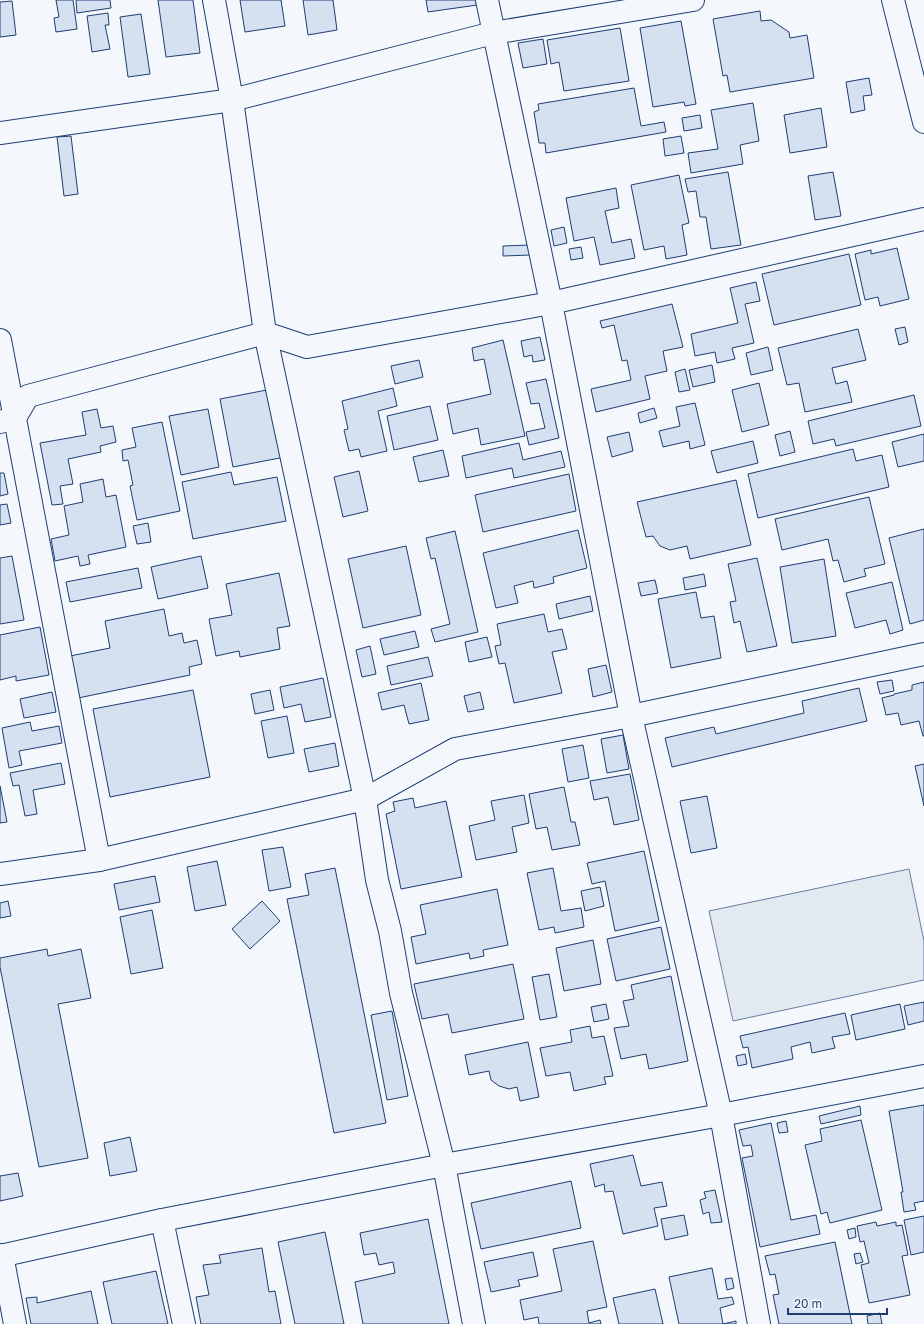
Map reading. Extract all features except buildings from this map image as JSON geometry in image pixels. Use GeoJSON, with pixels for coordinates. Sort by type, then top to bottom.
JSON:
{"type":"FeatureCollection","features":[{"type":"Feature","properties":{"kind":"street"},"geometry":{"type":"LineString","coordinates":[[214,0],[232,100],[265,333],[365,799],[377,880],[390,931],[401,993],[444,1165],[474,1324]]}},
{"type":"Feature","properties":{"kind":"street"},"geometry":{"type":"LineString","coordinates":[[487,0],[551,303],[631,716],[720,1115],[759,1324]]}},
{"type":"Feature","properties":{"kind":"street"},"geometry":{"type":"LineString","coordinates":[[0,133],[232,100],[493,33],[693,0]]}},
{"type":"Feature","properties":{"kind":"street"},"geometry":{"type":"LineString","coordinates":[[893,0],[924,122]]}},
{"type":"Feature","properties":{"kind":"street"},"geometry":{"type":"LineString","coordinates":[[7,420],[28,396],[265,333],[307,347],[551,303],[924,219]]}},
{"type":"Feature","properties":{"kind":"street"},"geometry":{"type":"LineString","coordinates":[[0,340],[7,420],[99,860]]}},
{"type":"Feature","properties":{"kind":"street"},"geometry":{"type":"LineString","coordinates":[[0,874],[99,860],[365,799],[455,749],[631,716],[924,654]]}},
{"type":"Feature","properties":{"kind":"street"},"geometry":{"type":"LineString","coordinates":[[15,1324],[1,1255],[162,1220],[444,1165],[924,1076]]}},
{"type":"Feature","properties":{"kind":"street"},"geometry":{"type":"LineString","coordinates":[[162,1220],[184,1324]]}},
{"type":"Feature","properties":{"kind":"shaded area"},"geometry":{"type":"Polygon","coordinates":[[[909,869],[924,941],[924,980],[733,1021],[709,911],[909,869]]]}}]}
